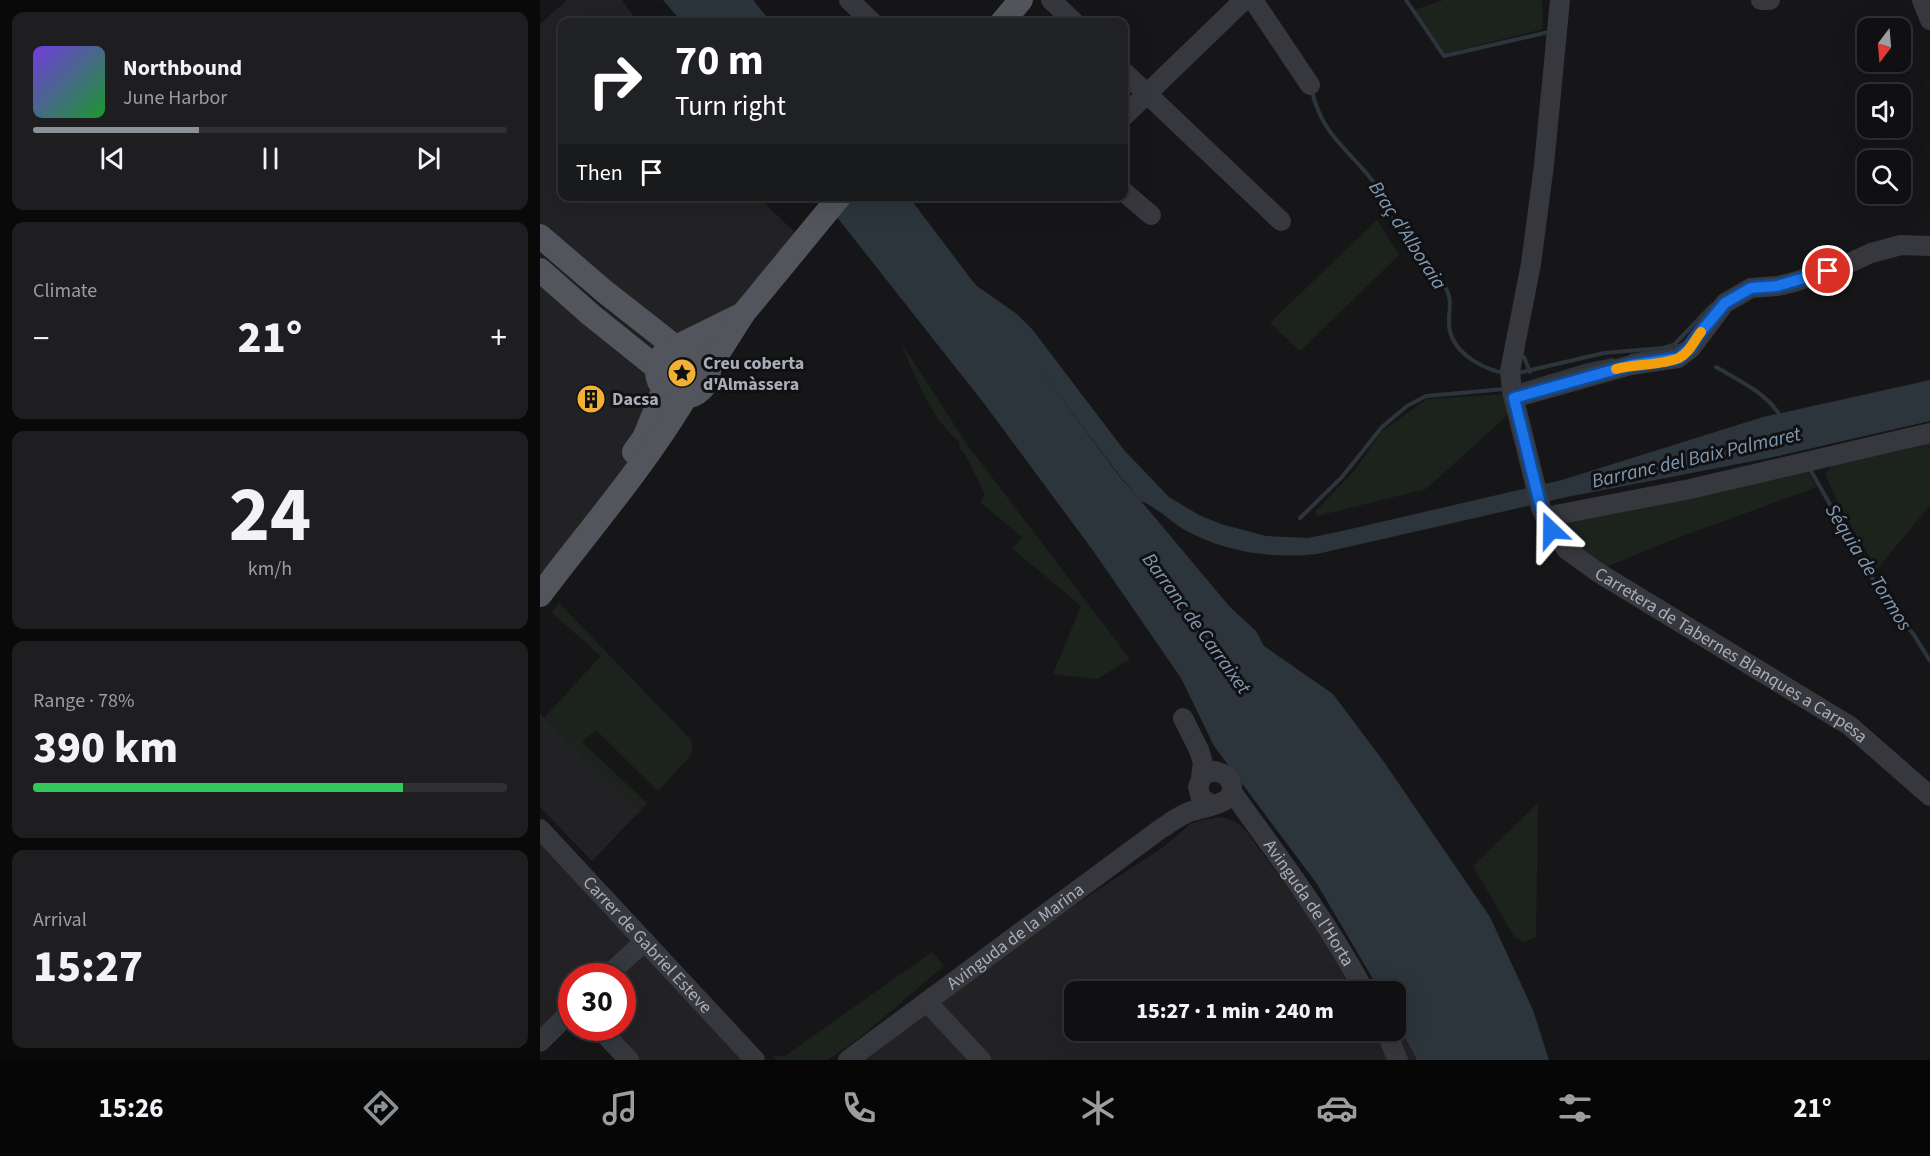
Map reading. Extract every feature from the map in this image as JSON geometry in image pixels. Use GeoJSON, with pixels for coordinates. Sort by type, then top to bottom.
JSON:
{"type":"FeatureCollection","features":[{"type":"Feature","properties":{"kind":"main road"},"geometry":{"type":"LineString","coordinates":[[1005,18],[1021,0]]}},
{"type":"Feature","properties":{"kind":"main road"},"geometry":{"type":"LineString","coordinates":[[540,270],[669,385],[693,396],[702,390],[707,382],[710,366],[743,314],[829,209]]}},
{"type":"Feature","properties":{"kind":"main road"},"geometry":{"type":"LineString","coordinates":[[541,238],[604,291],[677,345],[691,346],[699,350],[706,356],[710,366]]}},
{"type":"Feature","properties":{"kind":"main road"},"geometry":{"type":"LineString","coordinates":[[540,595],[603,516],[669,425],[669,385],[660,358],[666,351],[677,345],[743,314]]}},
{"type":"Feature","properties":{"kind":"street"},"geometry":{"type":"LineString","coordinates":[[849,0],[869,18]]}},
{"type":"Feature","properties":{"kind":"street"},"geometry":{"type":"LineString","coordinates":[[1052,0],[1070,18]]}},
{"type":"Feature","properties":{"kind":"street"},"geometry":{"type":"LineString","coordinates":[[1128,112],[1244,0]]}},
{"type":"Feature","properties":{"kind":"street"},"geometry":{"type":"LineString","coordinates":[[1253,0],[1310,85]]}},
{"type":"Feature","properties":{"kind":"street"},"geometry":{"type":"LineString","coordinates":[[1560,0],[1544,165],[1531,264],[1510,371],[1513,394],[1543,512],[1690,489],[1930,433]]}},
{"type":"Feature","properties":{"kind":"street"},"geometry":{"type":"LineString","coordinates":[[1922,0],[1930,20]]}},
{"type":"Feature","properties":{"kind":"street"},"geometry":{"type":"LineString","coordinates":[[1128,76],[1281,221]]}},
{"type":"Feature","properties":{"kind":"street"},"geometry":{"type":"LineString","coordinates":[[1128,195],[1151,215]]}},
{"type":"Feature","properties":{"kind":"street"},"geometry":{"type":"LineString","coordinates":[[1513,394],[1631,365],[1678,358],[1690,348],[1725,303],[1751,288],[1791,283],[1843,266],[1871,252],[1901,245],[1930,246]]}},
{"type":"Feature","properties":{"kind":"street","name":"Carretera de Tabernes Blanques a Carpesa"},"geometry":{"type":"LineString","coordinates":[[1543,512],[1551,530],[1567,550],[1599,573],[1850,726],[1930,796]]}},
{"type":"Feature","properties":{"kind":"street"},"geometry":{"type":"LineString","coordinates":[[1183,718],[1203,763],[1206,780],[1201,798],[1221,801],[1230,780],[1226,775],[1206,780],[1186,813]]}},
{"type":"Feature","properties":{"kind":"street","name":"Avinguda de la Marina"},"geometry":{"type":"LineString","coordinates":[[848,1060],[1159,830],[1186,813],[1221,801]]}},
{"type":"Feature","properties":{"kind":"street","name":"Avinguda de l'Horta"},"geometry":{"type":"LineString","coordinates":[[1221,801],[1250,818],[1338,944],[1359,981]]}},
{"type":"Feature","properties":{"kind":"street","name":"Carrer de Gabriel Esteve"},"geometry":{"type":"LineString","coordinates":[[541,832],[755,1060]]}},
{"type":"Feature","properties":{"kind":"street"},"geometry":{"type":"LineString","coordinates":[[621,963],[645,941]]}},
{"type":"Feature","properties":{"kind":"street"},"geometry":{"type":"LineString","coordinates":[[927,1002],[981,1060]]}},
{"type":"Feature","properties":{"kind":"street"},"geometry":{"type":"LineString","coordinates":[[540,1042],[558,1024]]}},
{"type":"Feature","properties":{"kind":"street"},"geometry":{"type":"LineString","coordinates":[[612,1041],[630,1060]]}},
{"type":"Feature","properties":{"kind":"street"},"geometry":{"type":"LineString","coordinates":[[1390,1041],[1398,1060]]}},
{"type":"Feature","properties":{"kind":"shaded area"},"geometry":{"type":"Polygon","coordinates":[[[567,0],[622,0],[635,18],[558,18],[558,201],[762,201],[803,240],[743,314],[666,351],[660,358],[658,380],[644,438],[540,595],[540,24],[567,0]]]}},
{"type":"Feature","properties":{"kind":"shaded area"},"geometry":{"type":"Polygon","coordinates":[[[1444,0],[1542,0],[1543,29],[1443,54],[1414,10],[1444,0]]]}},
{"type":"Feature","properties":{"kind":"shaded area"},"geometry":{"type":"Polygon","coordinates":[[[1377,220],[1399,255],[1300,351],[1270,323],[1377,220]]]}},
{"type":"Feature","properties":{"kind":"shaded area"},"geometry":{"type":"Polygon","coordinates":[[[540,250],[650,337],[644,344],[540,259],[540,250]]]}},
{"type":"Feature","properties":{"kind":"shaded area"},"geometry":{"type":"Polygon","coordinates":[[[901,343],[969,447],[1130,659],[1097,679],[1053,674],[1081,606],[1013,549],[1022,537],[980,502],[985,494],[966,456],[960,449],[959,441],[933,410],[901,343]]]}},
{"type":"Feature","properties":{"kind":"shaded area"},"geometry":{"type":"Polygon","coordinates":[[[1507,394],[1512,411],[1426,489],[1317,516],[1315,512],[1355,470],[1381,432],[1427,399],[1507,394]]]}},
{"type":"Feature","properties":{"kind":"shaded area"},"geometry":{"type":"Polygon","coordinates":[[[1930,441],[1930,505],[1877,569],[1841,509],[1825,474],[1833,464],[1930,441]]]}},
{"type":"Feature","properties":{"kind":"shaded area"},"geometry":{"type":"Polygon","coordinates":[[[1806,469],[1817,487],[1672,540],[1606,567],[1585,556],[1558,528],[1568,518],[1806,469]]]}},
{"type":"Feature","properties":{"kind":"shaded area"},"geometry":{"type":"Polygon","coordinates":[[[559,603],[692,741],[690,756],[658,791],[596,730],[582,742],[647,803],[640,811],[544,718],[601,656],[552,613],[559,603]]]}},
{"type":"Feature","properties":{"kind":"shaded area"},"geometry":{"type":"Polygon","coordinates":[[[540,714],[640,811],[592,861],[540,807],[540,714]]]}},
{"type":"Feature","properties":{"kind":"shaded area"},"geometry":{"type":"Polygon","coordinates":[[[1538,803],[1536,937],[1523,942],[1514,936],[1473,866],[1538,803]]]}},
{"type":"Feature","properties":{"kind":"shaded area"},"geometry":{"type":"Polygon","coordinates":[[[1222,817],[1235,821],[1246,831],[1291,892],[1369,981],[1064,981],[1064,1041],[1406,1040],[1417,1060],[848,1060],[927,1002],[1165,846],[1190,824],[1222,817]]]}},
{"type":"Feature","properties":{"kind":"shaded area"},"geometry":{"type":"Polygon","coordinates":[[[540,829],[755,1060],[629,1060],[611,1041],[636,1041],[636,963],[558,963],[558,1023],[540,1042],[540,829]]]}},
{"type":"Feature","properties":{"kind":"shaded area"},"geometry":{"type":"Polygon","coordinates":[[[932,952],[944,966],[858,1039],[828,1060],[777,1060],[772,1055],[785,1056],[932,952]]]}},
{"type":"Feature","properties":{"kind":"water"},"geometry":{"type":"Polygon","coordinates":[[[663,0],[753,0],[768,18],[679,18],[663,0]]]}},
{"type":"Feature","properties":{"kind":"water"},"geometry":{"type":"Polygon","coordinates":[[[824,201],[912,201],[977,286],[1017,314],[1032,329],[1124,450],[1169,497],[1199,515],[1221,524],[1266,536],[1308,538],[1562,480],[1763,417],[1930,380],[1930,421],[1769,458],[1567,497],[1317,554],[1265,554],[1231,548],[1183,529],[1141,501],[1230,607],[1256,631],[1264,646],[1333,694],[1384,762],[1490,917],[1533,1010],[1549,1060],[1417,1060],[1406,1040],[1406,981],[1374,981],[1317,884],[1214,746],[1181,678],[1094,552],[986,406],[824,201]]]}},
{"type":"Feature","properties":{"kind":"pier"},"geometry":{"type":"Polygon","coordinates":[[[1038,367],[1120,476],[1141,501],[1120,477],[1038,367]]]}},
{"type":"Feature","properties":{"kind":"waterway"},"geometry":{"type":"LineString","coordinates":[[1406,0],[1444,56],[1549,32]]}},
{"type":"Feature","properties":{"kind":"waterway","name":"Braç d'Alboraia"},"geometry":{"type":"LineString","coordinates":[[1312,91],[1317,107],[1330,131],[1375,184],[1396,225],[1447,290],[1450,305],[1449,325],[1460,350],[1474,361],[1499,372]]}},
{"type":"Feature","properties":{"kind":"waterway"},"geometry":{"type":"LineString","coordinates":[[1631,356],[1671,348],[1712,305]]}},
{"type":"Feature","properties":{"kind":"waterway","name":"Braç d'Alboraia"},"geometry":{"type":"LineString","coordinates":[[1518,373],[1604,353],[1663,348],[1673,345],[1682,347]]}},
{"type":"Feature","properties":{"kind":"waterway"},"geometry":{"type":"LineString","coordinates":[[1520,357],[1524,357],[1530,372]]}},
{"type":"Feature","properties":{"kind":"waterway"},"geometry":{"type":"LineString","coordinates":[[1522,385],[1588,365],[1613,360]]}},
{"type":"Feature","properties":{"kind":"waterway","name":"Séquia de Tormos"},"geometry":{"type":"LineString","coordinates":[[1716,367],[1761,394],[1781,417]]}},
{"type":"Feature","properties":{"kind":"waterway"},"geometry":{"type":"LineString","coordinates":[[1300,518],[1342,477],[1382,427],[1407,406],[1426,396],[1505,389]]}},
{"type":"Feature","properties":{"kind":"waterway","name":"Séquia de Tormos"},"geometry":{"type":"LineString","coordinates":[[1811,471],[1882,595],[1914,635],[1930,661]]}},
{"type":"Feature","properties":{"kind":"slow traffic"},"geometry":{"type":"LineString","coordinates":[[1616,369],[1678,358],[1690,348],[1701,332]]}},
{"type":"Feature","properties":{"kind":"place","name":"Creu coberta d'Almàssera"},"geometry":{"type":"Point","coordinates":[682,373]}},
{"type":"Feature","properties":{"kind":"place","name":"Dacsa"},"geometry":{"type":"Point","coordinates":[591,399]}},
{"type":"Feature","properties":{"kind":"route"},"geometry":{"type":"LineString","coordinates":[[1551,530],[1541,508],[1514,398],[1631,365],[1678,358],[1690,348],[1725,303],[1751,288],[1791,283],[1828,271]]}},
{"type":"Feature","properties":{"kind":"water label","name":"Barranc del Baix Palmaret"},"geometry":{"type":"Point","coordinates":[1696,457]}},
{"type":"Feature","properties":{"kind":"water label","name":"Barranc de Carraixet"},"geometry":{"type":"Point","coordinates":[1197,623]}}]}
